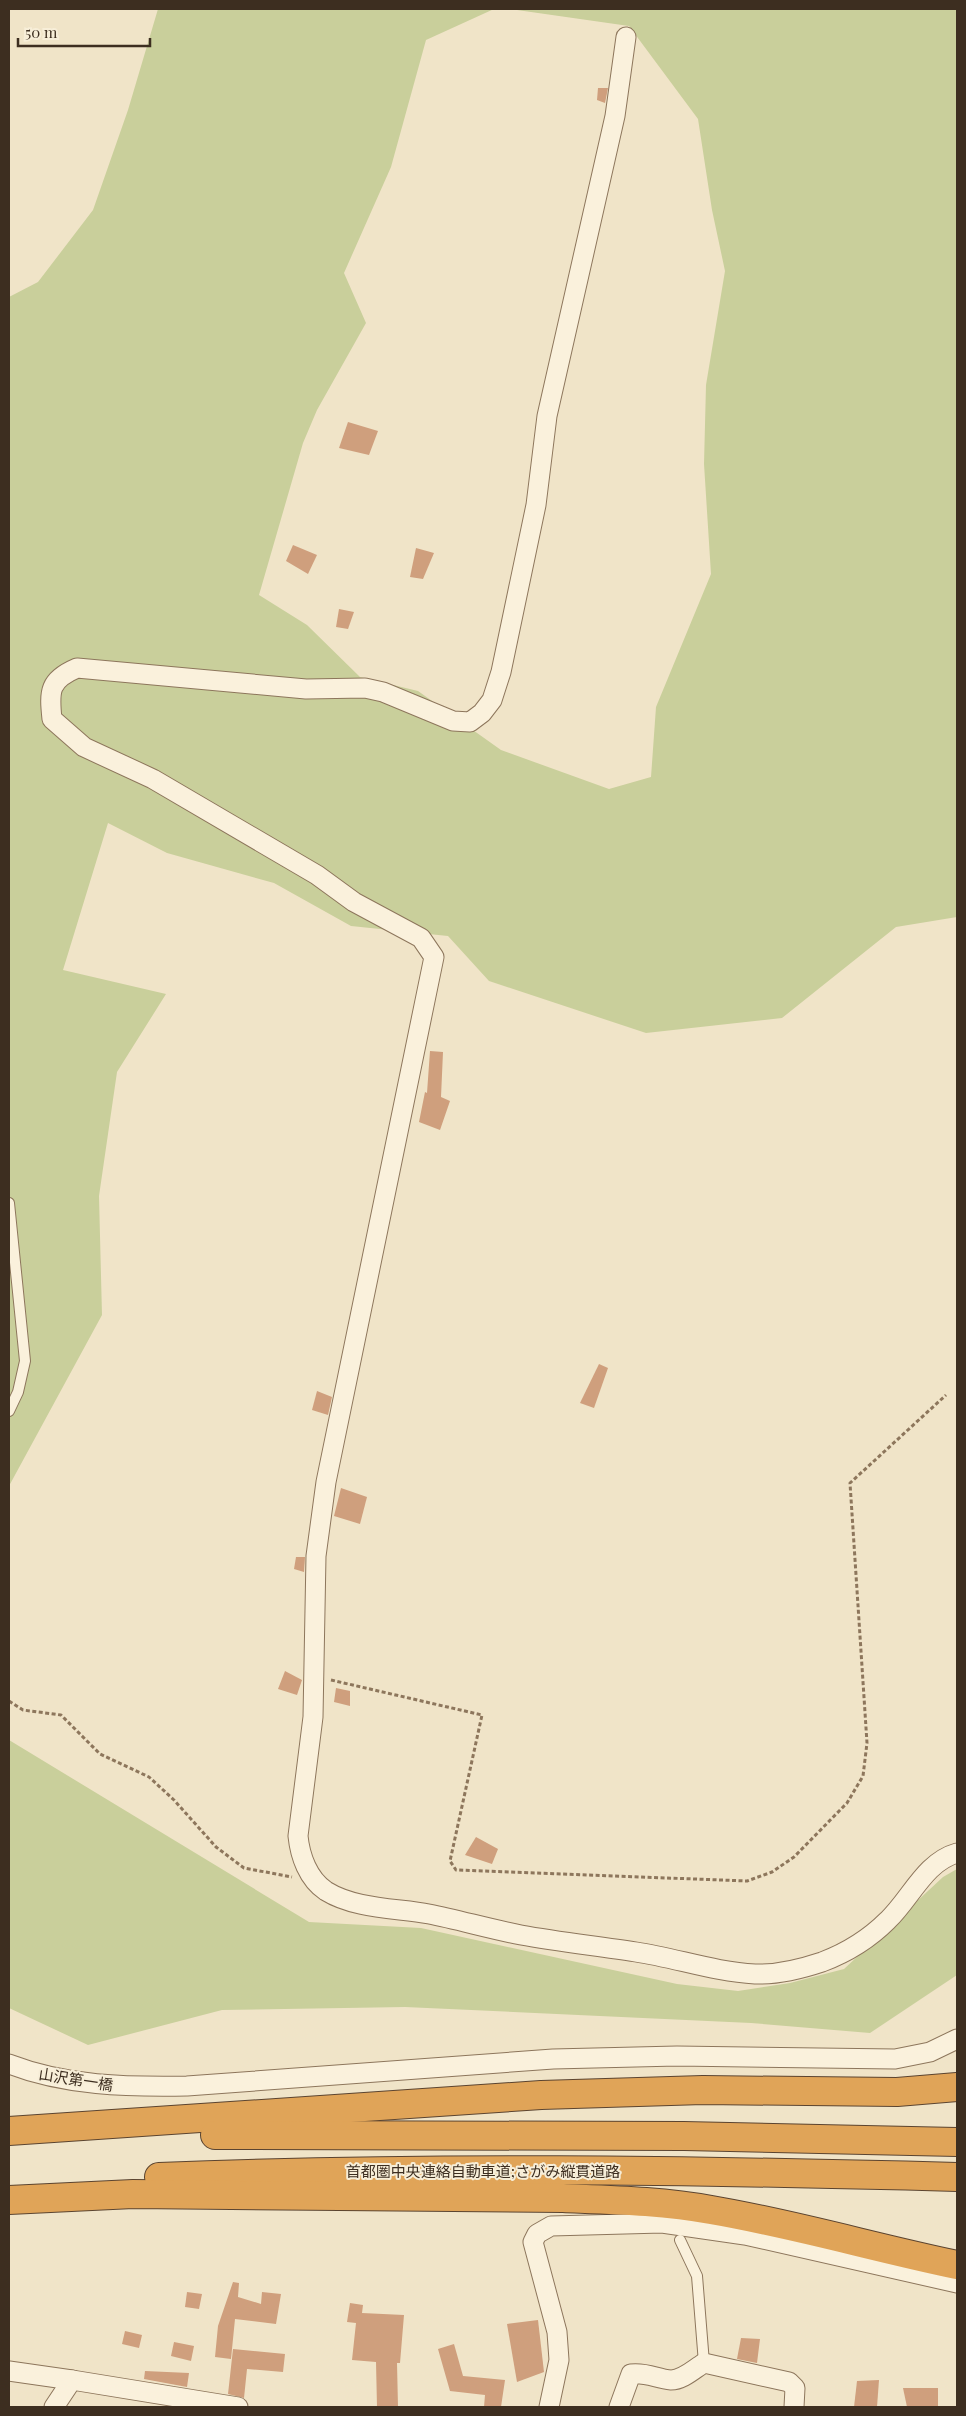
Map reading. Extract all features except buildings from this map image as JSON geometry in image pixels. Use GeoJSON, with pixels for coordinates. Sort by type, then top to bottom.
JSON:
{"type":"FeatureCollection","features":[{"type":"Feature","properties":{"kind":"highway"},"geometry":{"type":"LineString","coordinates":[[9,2132],[339,2110],[442,2101],[626,2091],[780,2090],[897,2092],[957,2087]]}},
{"type":"Feature","properties":{"kind":"highway"},"geometry":{"type":"LineString","coordinates":[[9,2132],[674,2136],[957,2142]]}},
{"type":"Feature","properties":{"kind":"highway","name":"首都圏中央連絡自動車道;さがみ縦貫道路"},"geometry":{"type":"LineString","coordinates":[[9,2184],[257,2173],[441,2170],[678,2170],[957,2177]]}},
{"type":"Feature","properties":{"kind":"highway"},"geometry":{"type":"LineString","coordinates":[[9,2200],[133,2194],[605,2200],[710,2210],[786,2225],[957,2266]]}},
{"type":"Feature","properties":{"kind":"street"},"geometry":{"type":"LineString","coordinates":[[626,37],[614,116],[548,416],[536,505],[505,653],[492,700],[482,713],[470,722],[453,721],[383,692],[365,688],[306,689],[77,668],[59,676],[50,693],[52,719],[84,747],[154,780],[317,875],[354,902],[421,938],[434,957],[326,1482],[316,1556],[313,1717],[298,1836],[299,1850],[305,1866],[315,1881],[326,1890],[350,1901],[430,1914],[519,1934],[637,1952],[719,1970],[757,1974],[798,1969],[822,1962],[860,1942],[890,1919],[930,1869],[939,1861],[957,1853]]}},
{"type":"Feature","properties":{"kind":"street","name":"山沢第一橋"},"geometry":{"type":"LineString","coordinates":[[14,2066],[74,2082],[133,2087],[196,2086],[492,2062],[553,2059],[677,2056],[895,2059],[930,2052],[957,2039]]}},
{"type":"Feature","properties":{"kind":"street"},"geometry":{"type":"LineString","coordinates":[[549,2407],[559,2360],[557,2332],[533,2242],[537,2234],[551,2226],[662,2223],[745,2235],[957,2282]]}},
{"type":"Feature","properties":{"kind":"street"},"geometry":{"type":"LineString","coordinates":[[619,2407],[631,2374],[645,2373],[671,2380],[682,2378],[704,2363],[789,2382],[795,2388],[794,2407]]}},
{"type":"Feature","properties":{"kind":"street"},"geometry":{"type":"LineString","coordinates":[[9,2371],[238,2407]]}},
{"type":"Feature","properties":{"kind":"street"},"geometry":{"type":"LineString","coordinates":[[54,2407],[72,2380]]}},
{"type":"Feature","properties":{"kind":"lane"},"geometry":{"type":"LineString","coordinates":[[9,1204],[25,1361],[18,1392],[9,1411]]}},
{"type":"Feature","properties":{"kind":"lane"},"geometry":{"type":"LineString","coordinates":[[680,2240],[697,2276],[704,2363]]}},
{"type":"Feature","properties":{"kind":"path"},"geometry":{"type":"LineString","coordinates":[[314,1676],[482,1715],[450,1861],[456,1870],[747,1881],[772,1872],[794,1857],[847,1804],[863,1776],[867,1743],[850,1483],[946,1395]]}},
{"type":"Feature","properties":{"kind":"path"},"geometry":{"type":"LineString","coordinates":[[9,1701],[23,1710],[61,1715],[100,1754],[149,1777],[174,1800],[216,1847],[244,1868],[315,1881]]}},
{"type":"Feature","properties":{"kind":"green space"},"geometry":{"type":"Polygon","coordinates":[[[158,9],[494,9],[426,40],[391,167],[344,273],[366,323],[317,410],[303,443],[259,595],[307,625],[360,677],[418,691],[501,750],[609,789],[651,777],[656,707],[711,574],[704,464],[706,385],[725,271],[712,210],[698,119],[629,26],[510,9],[957,9],[957,917],[896,927],[782,1018],[646,1033],[489,981],[448,936],[351,926],[274,883],[167,853],[108,823],[63,970],[166,994],[117,1072],[99,1196],[102,1315],[9,1486],[9,297],[38,282],[93,210],[128,110],[158,9]]]}},
{"type":"Feature","properties":{"kind":"green space"},"geometry":{"type":"Polygon","coordinates":[[[9,1740],[309,1922],[421,1928],[677,1984],[738,1991],[790,1983],[844,1969],[943,1877],[957,1869],[957,1975],[870,2033],[751,2023],[405,2007],[222,2010],[88,2045],[9,2008],[9,1740]]]}}]}
